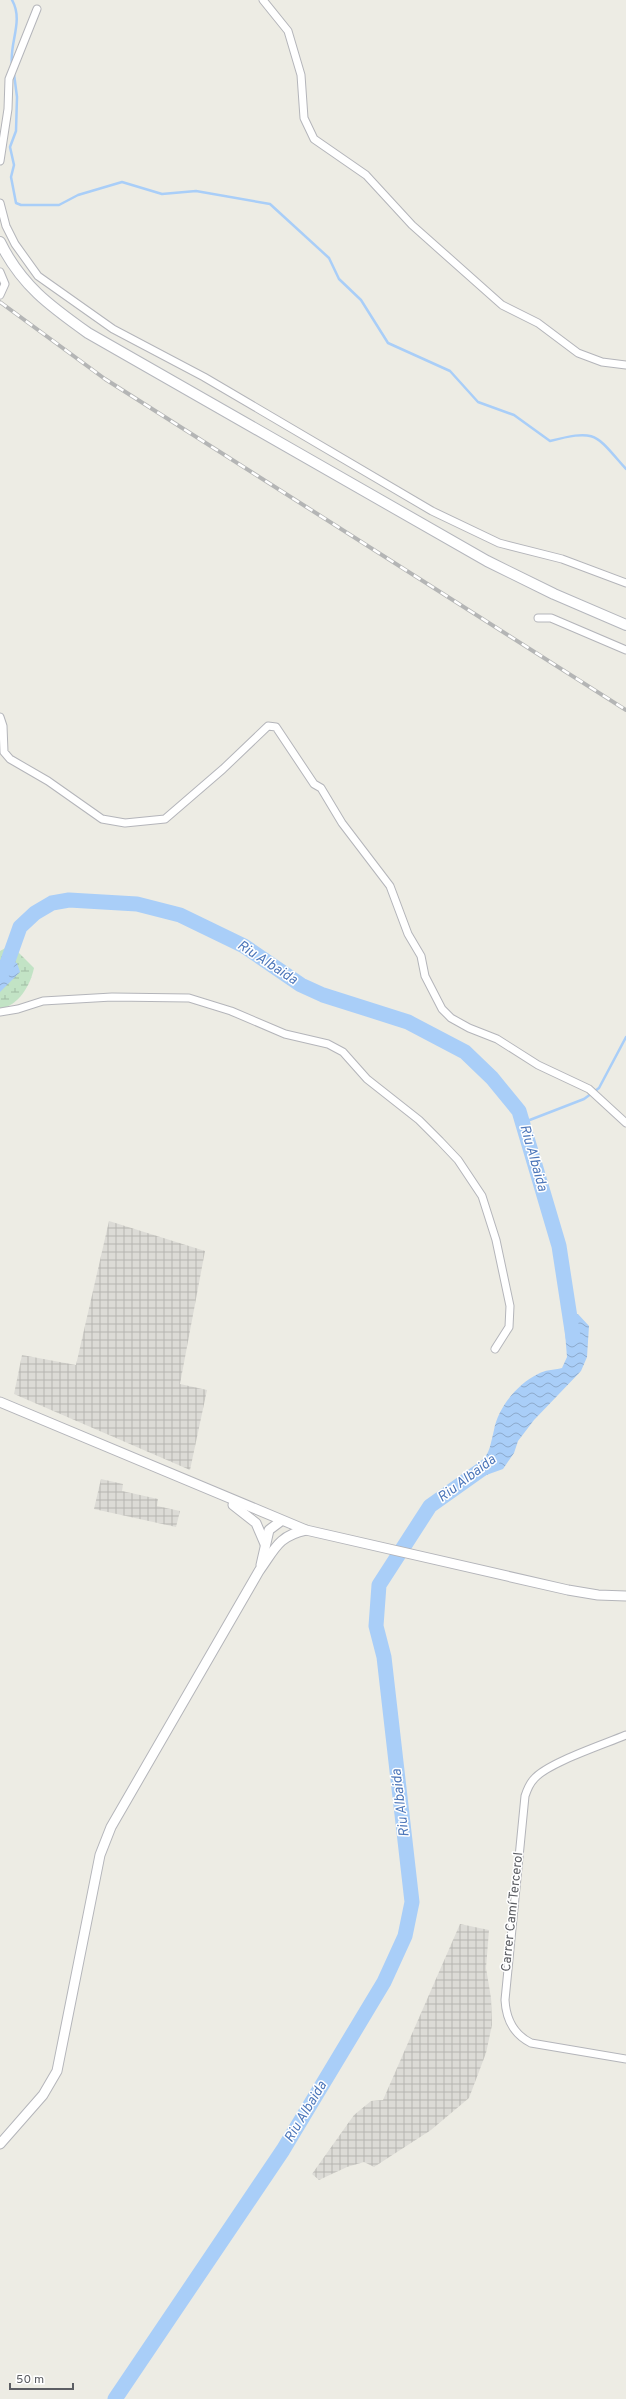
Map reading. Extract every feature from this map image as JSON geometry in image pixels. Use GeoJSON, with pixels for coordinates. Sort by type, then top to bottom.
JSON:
{"type":"FeatureCollection","features":[{"type":"Feature","properties":{"kind":"main road"},"geometry":{"type":"LineString","coordinates":[[0,242],[13,266],[34,292],[88,333],[487,561],[554,594],[626,625]]}},
{"type":"Feature","properties":{"kind":"street"},"geometry":{"type":"LineString","coordinates":[[263,0],[288,31],[301,76],[304,118],[314,139],[366,175],[412,225],[502,305],[538,323],[578,353],[602,362],[626,365]]}},
{"type":"Feature","properties":{"kind":"street"},"geometry":{"type":"LineString","coordinates":[[0,161],[11,74],[37,9]]}},
{"type":"Feature","properties":{"kind":"street"},"geometry":{"type":"LineString","coordinates":[[0,203],[6,226],[15,244],[38,276],[113,329],[204,377],[432,511],[499,543],[562,559],[626,583]]}},
{"type":"Feature","properties":{"kind":"street"},"geometry":{"type":"LineString","coordinates":[[0,272],[5,284],[0,295]]}},
{"type":"Feature","properties":{"kind":"street"},"geometry":{"type":"LineString","coordinates":[[538,618],[552,618],[626,650]]}},
{"type":"Feature","properties":{"kind":"street"},"geometry":{"type":"LineString","coordinates":[[0,717],[3,726],[4,752],[10,759],[48,781],[102,819],[125,823],[165,819],[223,769],[268,726],[276,727],[314,784],[321,788],[342,823],[390,886],[408,934],[421,956],[423,970],[430,987],[442,1009],[451,1018],[469,1028],[497,1039],[538,1065],[589,1089],[626,1123]]}},
{"type":"Feature","properties":{"kind":"street"},"geometry":{"type":"LineString","coordinates":[[0,1012],[18,1010],[43,1001],[112,997],[190,998],[231,1011],[285,1034],[328,1044],[343,1052],[367,1079],[419,1120],[440,1140],[458,1160],[482,1196],[496,1240],[510,1306],[509,1327],[495,1349]]}},
{"type":"Feature","properties":{"kind":"street"},"geometry":{"type":"LineString","coordinates":[[0,1402],[280,1521],[306,1530],[537,1583],[598,1595],[626,1596]]}},
{"type":"Feature","properties":{"kind":"street"},"geometry":{"type":"LineString","coordinates":[[219,1495],[256,1524],[265,1544]]}},
{"type":"Feature","properties":{"kind":"street"},"geometry":{"type":"LineString","coordinates":[[280,1521],[283,1536],[281,1540]]}},
{"type":"Feature","properties":{"kind":"street"},"geometry":{"type":"LineString","coordinates":[[260,1571],[269,1530],[280,1521]]}},
{"type":"Feature","properties":{"kind":"street"},"geometry":{"type":"LineString","coordinates":[[0,2144],[43,2095],[57,2071],[100,1855],[111,1827],[260,1571],[281,1540],[288,1534],[306,1530]]}},
{"type":"Feature","properties":{"kind":"street","name":"Carrer Camí Tercerol"},"geometry":{"type":"LineString","coordinates":[[626,1735],[548,1768],[534,1779],[529,1787],[525,1796],[505,2000],[506,2012],[510,2024],[521,2038],[531,2043],[626,2059]]}},
{"type":"Feature","properties":{"kind":"shaded area"},"geometry":{"type":"Polygon","coordinates":[[[109,1221],[205,1251],[180,1384],[207,1390],[190,1470],[14,1394],[22,1355],[76,1365],[109,1221]]]}},
{"type":"Feature","properties":{"kind":"shaded area"},"geometry":{"type":"Polygon","coordinates":[[[101,1479],[123,1484],[122,1491],[158,1499],[157,1506],[180,1511],[176,1527],[94,1509],[101,1479]]]}},
{"type":"Feature","properties":{"kind":"shaded area"},"geometry":{"type":"Polygon","coordinates":[[[460,1924],[489,1930],[486,1968],[491,1998],[492,2025],[486,2053],[469,2098],[431,2130],[374,2167],[364,2162],[347,2167],[319,2180],[312,2174],[354,2115],[371,2101],[383,2100],[460,1924]]]}},
{"type":"Feature","properties":{"kind":"green space"},"geometry":{"type":"Polygon","coordinates":[[[11,945],[34,968],[30,981],[23,994],[7,1007],[0,1009],[0,951],[11,945]]]}},
{"type":"Feature","properties":{"kind":"water"},"geometry":{"type":"Polygon","coordinates":[[[4,959],[17,963],[20,972],[0,992],[0,960],[4,959]]]}},
{"type":"Feature","properties":{"kind":"water"},"geometry":{"type":"Polygon","coordinates":[[[578,1314],[589,1326],[587,1357],[581,1371],[534,1420],[518,1441],[514,1453],[503,1469],[478,1478],[474,1470],[488,1452],[496,1422],[504,1405],[516,1390],[530,1378],[543,1372],[562,1368],[567,1357],[564,1320],[578,1314]]]}},
{"type":"Feature","properties":{"kind":"waterway"},"geometry":{"type":"LineString","coordinates":[[12,0],[17,16],[12,49],[12,65]]}},
{"type":"Feature","properties":{"kind":"waterway"},"geometry":{"type":"LineString","coordinates":[[14,74],[17,97],[16,131],[10,147],[14,165],[11,177],[16,203],[21,205],[59,205],[78,195],[122,182],[162,194],[196,191],[270,204],[329,258],[339,279],[361,300],[388,343],[450,371],[478,402],[514,415],[550,441],[577,435],[594,437],[608,448],[626,469]]}},
{"type":"Feature","properties":{"kind":"waterway","name":"Riu Albaida"},"geometry":{"type":"LineString","coordinates":[[0,974],[5,969],[20,927],[35,913],[52,903],[69,900],[137,904],[180,915],[244,946],[301,985],[323,995],[408,1022],[465,1052],[492,1078],[519,1111],[559,1246],[573,1337]]}},
{"type":"Feature","properties":{"kind":"waterway"},"geometry":{"type":"LineString","coordinates":[[522,1123],[584,1099],[599,1088],[626,1037]]}},
{"type":"Feature","properties":{"kind":"waterway","name":"Riu Albaida"},"geometry":{"type":"LineString","coordinates":[[115,2399],[283,2150],[384,1982],[405,1936],[412,1902],[384,1657],[376,1626],[379,1585],[430,1506],[492,1462]]}},
{"type":"Feature","properties":{"kind":"railway"},"geometry":{"type":"LineString","coordinates":[[0,302],[105,379],[626,710]]}}]}
